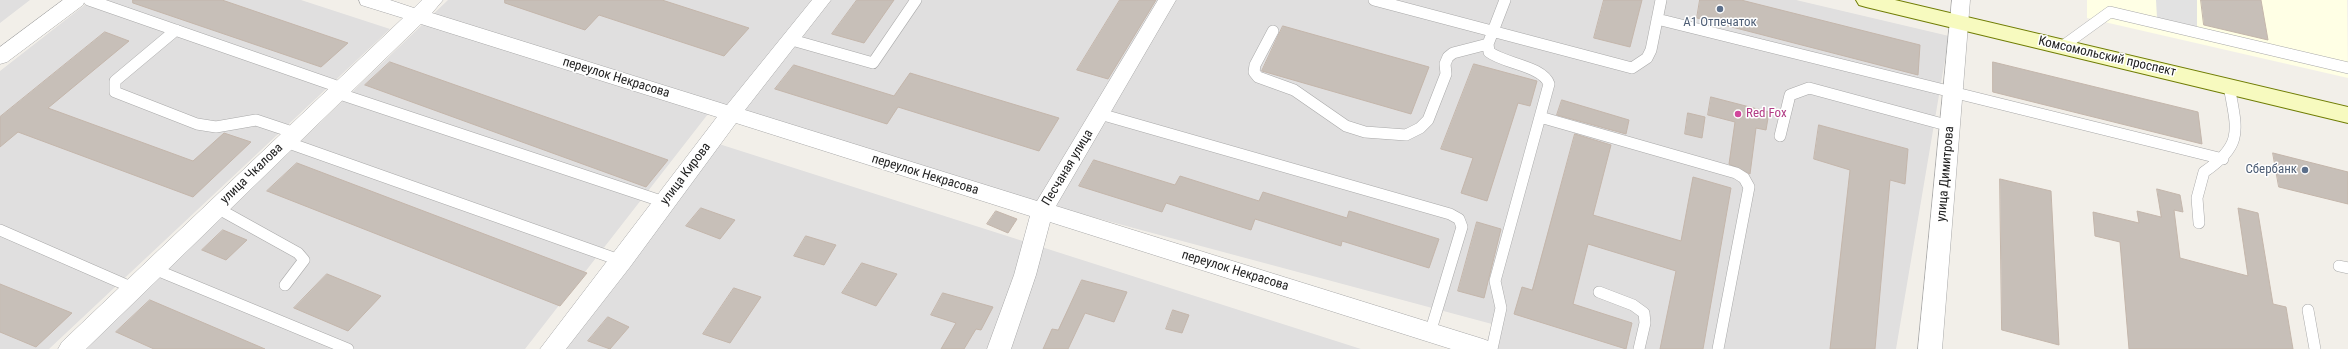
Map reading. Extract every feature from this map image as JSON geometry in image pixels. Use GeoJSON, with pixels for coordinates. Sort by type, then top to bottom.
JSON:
{"type":"FeatureCollection","features":[{"type":"Feature","properties":{"kind":"main road","name":"Комсомольский проспект"},"geometry":{"type":"LineString","coordinates":[[1866,0],[2348,115]]}},
{"type":"Feature","properties":{"kind":"street"},"geometry":{"type":"LineString","coordinates":[[0,57],[76,0]]}},
{"type":"Feature","properties":{"kind":"street","name":"переулок Некрасова"},"geometry":{"type":"LineString","coordinates":[[368,0],[1430,333],[1470,347]]}},
{"type":"Feature","properties":{"kind":"street","name":"улица Чкалова"},"geometry":{"type":"LineString","coordinates":[[70,349],[434,0]]}},
{"type":"Feature","properties":{"kind":"street","name":"улица Кирова"},"geometry":{"type":"LineString","coordinates":[[552,349],[622,261],[664,202],[731,114],[792,40],[822,0]]}},
{"type":"Feature","properties":{"kind":"street","name":"Песчаная улица"},"geometry":{"type":"LineString","coordinates":[[999,349],[1025,275],[1042,211],[1167,0]]}},
{"type":"Feature","properties":{"kind":"street","name":"улица Димитрова"},"geometry":{"type":"LineString","coordinates":[[1930,349],[1953,92],[1961,22],[1961,0]]}},
{"type":"Feature","properties":{"kind":"lane"},"geometry":{"type":"LineString","coordinates":[[89,0],[340,90],[664,202]]}},
{"type":"Feature","properties":{"kind":"lane"},"geometry":{"type":"LineString","coordinates":[[792,40],[873,63],[916,0]]}},
{"type":"Feature","properties":{"kind":"lane"},"geometry":{"type":"LineString","coordinates":[[1374,0],[1632,68],[1647,58],[1658,19],[1661,0]]}},
{"type":"Feature","properties":{"kind":"lane"},"geometry":{"type":"LineString","coordinates":[[1492,349],[1501,308],[1495,281],[1549,84],[1547,78],[1541,73],[1496,58],[1488,52],[1488,44],[1505,0]]}},
{"type":"Feature","properties":{"kind":"lane"},"geometry":{"type":"LineString","coordinates":[[2062,46],[2110,12],[2348,68]]}},
{"type":"Feature","properties":{"kind":"lane"},"geometry":{"type":"LineString","coordinates":[[1658,19],[2223,159]]}},
{"type":"Feature","properties":{"kind":"lane"},"geometry":{"type":"LineString","coordinates":[[176,30],[116,81],[115,92],[197,124],[216,127],[256,120],[291,138],[622,261]]}},
{"type":"Feature","properties":{"kind":"lane"},"geometry":{"type":"LineString","coordinates":[[1273,31],[1255,65],[1254,72],[1258,77],[1294,90],[1346,126],[1366,132],[1386,135],[1406,135],[1420,128],[1428,120],[1444,80],[1446,74],[1445,64],[1448,58],[1453,53],[1488,44]]}},
{"type":"Feature","properties":{"kind":"lane"},"geometry":{"type":"LineString","coordinates":[[2199,223],[2197,198],[2204,172],[2223,159],[2235,140],[2234,112],[2229,86]]}},
{"type":"Feature","properties":{"kind":"lane"},"geometry":{"type":"LineString","coordinates":[[1780,136],[1790,95],[1799,90],[1809,88],[1950,126]]}},
{"type":"Feature","properties":{"kind":"lane"},"geometry":{"type":"LineString","coordinates":[[1100,114],[1450,214],[1459,219],[1462,227],[1430,333]]}},
{"type":"Feature","properties":{"kind":"lane"},"geometry":{"type":"LineString","coordinates":[[1540,117],[1736,173],[1744,178],[1749,187],[1718,349]]}},
{"type":"Feature","properties":{"kind":"lane"},"geometry":{"type":"LineString","coordinates":[[217,208],[298,253],[304,260],[285,285]]}},
{"type":"Feature","properties":{"kind":"lane"},"geometry":{"type":"LineString","coordinates":[[0,230],[133,288]]}},
{"type":"Feature","properties":{"kind":"lane"},"geometry":{"type":"LineString","coordinates":[[154,269],[348,349]]}},
{"type":"Feature","properties":{"kind":"lane"},"geometry":{"type":"LineString","coordinates":[[1599,292],[1633,305],[1644,313],[1645,323],[1639,349]]}},
{"type":"Feature","properties":{"kind":"lane"},"geometry":{"type":"LineString","coordinates":[[2308,310],[2315,349]]}},
{"type":"Feature","properties":{"kind":"shaded area"},"geometry":{"type":"Polygon","coordinates":[[[0,0],[30,0],[0,23],[0,0]]]}},
{"type":"Feature","properties":{"kind":"shaded area"},"geometry":{"type":"Polygon","coordinates":[[[91,0],[301,0],[390,29],[49,349],[0,349],[0,71],[91,0]]]}},
{"type":"Feature","properties":{"kind":"shaded area"},"geometry":{"type":"Polygon","coordinates":[[[448,0],[1796,0],[1949,36],[1896,349],[1485,349],[1492,324],[708,114],[525,349],[84,349],[448,0]]]}},
{"type":"Feature","properties":{"kind":"shaded area"},"geometry":{"type":"Polygon","coordinates":[[[2087,0],[2347,0],[2348,78],[2087,18],[2087,0]]]}},
{"type":"Feature","properties":{"kind":"shaded area"},"geometry":{"type":"Polygon","coordinates":[[[2156,0],[2197,0],[2197,28],[2157,18],[2156,0]]]}},
{"type":"Feature","properties":{"kind":"shaded area"},"geometry":{"type":"Polygon","coordinates":[[[719,144],[1361,349],[562,349],[719,144]]]}},
{"type":"Feature","properties":{"kind":"building"},"geometry":{"type":"Polygon","coordinates":[[[133,0],[222,0],[348,43],[321,67],[133,3],[133,0]]]}},
{"type":"Feature","properties":{"kind":"building"},"geometry":{"type":"Polygon","coordinates":[[[505,0],[662,0],[749,28],[724,56],[599,15],[585,30],[505,3],[505,0]]]}},
{"type":"Feature","properties":{"kind":"building"},"geometry":{"type":"Polygon","coordinates":[[[857,0],[894,0],[864,43],[832,34],[857,0]]]}},
{"type":"Feature","properties":{"kind":"building"},"geometry":{"type":"Polygon","coordinates":[[[1120,0],[1156,0],[1108,79],[1077,70],[1120,0]]]}},
{"type":"Feature","properties":{"kind":"building"},"geometry":{"type":"Polygon","coordinates":[[[1604,0],[1642,0],[1630,47],[1594,38],[1604,0]]]}},
{"type":"Feature","properties":{"kind":"building"},"geometry":{"type":"Polygon","coordinates":[[[1700,0],[1741,0],[1920,45],[1918,75],[1697,18],[1700,0]]]}},
{"type":"Feature","properties":{"kind":"building"},"geometry":{"type":"Polygon","coordinates":[[[2201,0],[2261,0],[2268,40],[2204,25],[2201,0]]]}},
{"type":"Feature","properties":{"kind":"building"},"geometry":{"type":"Polygon","coordinates":[[[1283,26],[1429,67],[1411,114],[1262,71],[1283,26]]]}},
{"type":"Feature","properties":{"kind":"building"},"geometry":{"type":"Polygon","coordinates":[[[105,32],[129,41],[48,108],[193,161],[224,133],[251,142],[193,197],[18,132],[0,147],[0,117],[105,32]]]}},
{"type":"Feature","properties":{"kind":"building"},"geometry":{"type":"Polygon","coordinates":[[[390,62],[668,160],[646,187],[365,85],[390,62]]]}},
{"type":"Feature","properties":{"kind":"building"},"geometry":{"type":"Polygon","coordinates":[[[1993,62],[2198,112],[2202,144],[1993,92],[1993,62]]]}},
{"type":"Feature","properties":{"kind":"building"},"geometry":{"type":"Polygon","coordinates":[[[1474,64],[1537,81],[1530,106],[1518,103],[1487,201],[1461,193],[1473,158],[1441,149],[1474,64]]]}},
{"type":"Feature","properties":{"kind":"building"},"geometry":{"type":"Polygon","coordinates":[[[794,65],[894,96],[910,73],[1059,118],[1039,151],[898,107],[887,124],[775,89],[794,65]]]}},
{"type":"Feature","properties":{"kind":"building"},"geometry":{"type":"Polygon","coordinates":[[[1711,97],[1769,112],[1766,130],[1756,128],[1750,174],[1729,164],[1735,122],[1708,115],[1711,97]]]}},
{"type":"Feature","properties":{"kind":"building"},"geometry":{"type":"Polygon","coordinates":[[[1562,100],[1629,120],[1626,134],[1557,115],[1562,100]]]}},
{"type":"Feature","properties":{"kind":"building"},"geometry":{"type":"Polygon","coordinates":[[[1688,113],[1705,117],[1702,138],[1685,134],[1688,113]]]}},
{"type":"Feature","properties":{"kind":"building"},"geometry":{"type":"Polygon","coordinates":[[[1819,125],[1908,149],[1905,184],[1890,180],[1875,349],[1830,349],[1850,170],[1814,159],[1819,125]]]}},
{"type":"Feature","properties":{"kind":"building"},"geometry":{"type":"Polygon","coordinates":[[[1575,134],[1611,145],[1593,215],[1681,241],[1693,177],[1731,188],[1703,349],[1660,349],[1676,271],[1588,244],[1573,304],[1632,323],[1626,349],[1514,314],[1522,287],[1532,290],[1575,134]]]}},
{"type":"Feature","properties":{"kind":"building"},"geometry":{"type":"Polygon","coordinates":[[[2273,153],[2348,172],[2348,204],[2279,187],[2273,153]]]}},
{"type":"Feature","properties":{"kind":"building"},"geometry":{"type":"Polygon","coordinates":[[[1094,160],[1175,185],[1180,176],[1259,201],[1263,192],[1347,218],[1349,211],[1439,239],[1429,268],[1342,241],[1341,246],[1255,219],[1251,230],[1166,203],[1162,212],[1079,186],[1094,160]]]}},
{"type":"Feature","properties":{"kind":"building"},"geometry":{"type":"Polygon","coordinates":[[[297,163],[587,273],[560,306],[267,191],[297,163]]]}},
{"type":"Feature","properties":{"kind":"building"},"geometry":{"type":"Polygon","coordinates":[[[2000,179],[2051,191],[2059,345],[2002,330],[2000,179]]]}},
{"type":"Feature","properties":{"kind":"building"},"geometry":{"type":"Polygon","coordinates":[[[2157,189],[2180,195],[2183,212],[2174,210],[2180,258],[2248,276],[2238,208],[2258,213],[2273,304],[2286,307],[2293,349],[2129,349],[2120,242],[2095,236],[2093,212],[2139,223],[2137,211],[2161,217],[2157,189]]]}},
{"type":"Feature","properties":{"kind":"building"},"geometry":{"type":"Polygon","coordinates":[[[701,208],[735,220],[720,239],[686,226],[701,208]]]}},
{"type":"Feature","properties":{"kind":"building"},"geometry":{"type":"Polygon","coordinates":[[[996,211],[1017,219],[1008,233],[987,224],[996,211]]]}},
{"type":"Feature","properties":{"kind":"building"},"geometry":{"type":"Polygon","coordinates":[[[1477,222],[1501,229],[1484,298],[1458,291],[1477,222]]]}},
{"type":"Feature","properties":{"kind":"building"},"geometry":{"type":"Polygon","coordinates":[[[223,230],[247,240],[226,260],[202,250],[223,230]]]}},
{"type":"Feature","properties":{"kind":"building"},"geometry":{"type":"Polygon","coordinates":[[[806,236],[836,245],[824,265],[794,256],[806,236]]]}},
{"type":"Feature","properties":{"kind":"building"},"geometry":{"type":"Polygon","coordinates":[[[862,263],[897,274],[876,306],[842,293],[862,263]]]}},
{"type":"Feature","properties":{"kind":"building"},"geometry":{"type":"Polygon","coordinates":[[[327,274],[381,296],[348,331],[294,308],[327,274]]]}},
{"type":"Feature","properties":{"kind":"building"},"geometry":{"type":"Polygon","coordinates":[[[1082,280],[1127,292],[1114,322],[1085,313],[1068,349],[1043,349],[1052,329],[1058,330],[1082,280]]]}},
{"type":"Feature","properties":{"kind":"building"},"geometry":{"type":"Polygon","coordinates":[[[0,284],[72,313],[36,347],[0,332],[0,284]]]}},
{"type":"Feature","properties":{"kind":"building"},"geometry":{"type":"Polygon","coordinates":[[[734,288],[761,297],[730,343],[703,334],[734,288]]]}},
{"type":"Feature","properties":{"kind":"building"},"geometry":{"type":"Polygon","coordinates":[[[943,293],[993,307],[981,330],[976,329],[964,349],[941,349],[956,323],[931,315],[943,293]]]}},
{"type":"Feature","properties":{"kind":"building"},"geometry":{"type":"Polygon","coordinates":[[[150,300],[265,349],[154,349],[116,332],[150,300]]]}},
{"type":"Feature","properties":{"kind":"building"},"geometry":{"type":"Polygon","coordinates":[[[1173,310],[1189,315],[1182,333],[1166,329],[1173,310]]]}},
{"type":"Feature","properties":{"kind":"building"},"geometry":{"type":"Polygon","coordinates":[[[608,317],[629,327],[610,349],[588,341],[608,317]]]}},
{"type":"Feature","properties":{"kind":"place","name":"А1 Отпечаток"},"geometry":{"type":"Point","coordinates":[1720,9]}},
{"type":"Feature","properties":{"kind":"place","name":"Red Fox"},"geometry":{"type":"Point","coordinates":[1738,114]}},
{"type":"Feature","properties":{"kind":"place","name":"Сбербанк"},"geometry":{"type":"Point","coordinates":[2305,170]}}]}
